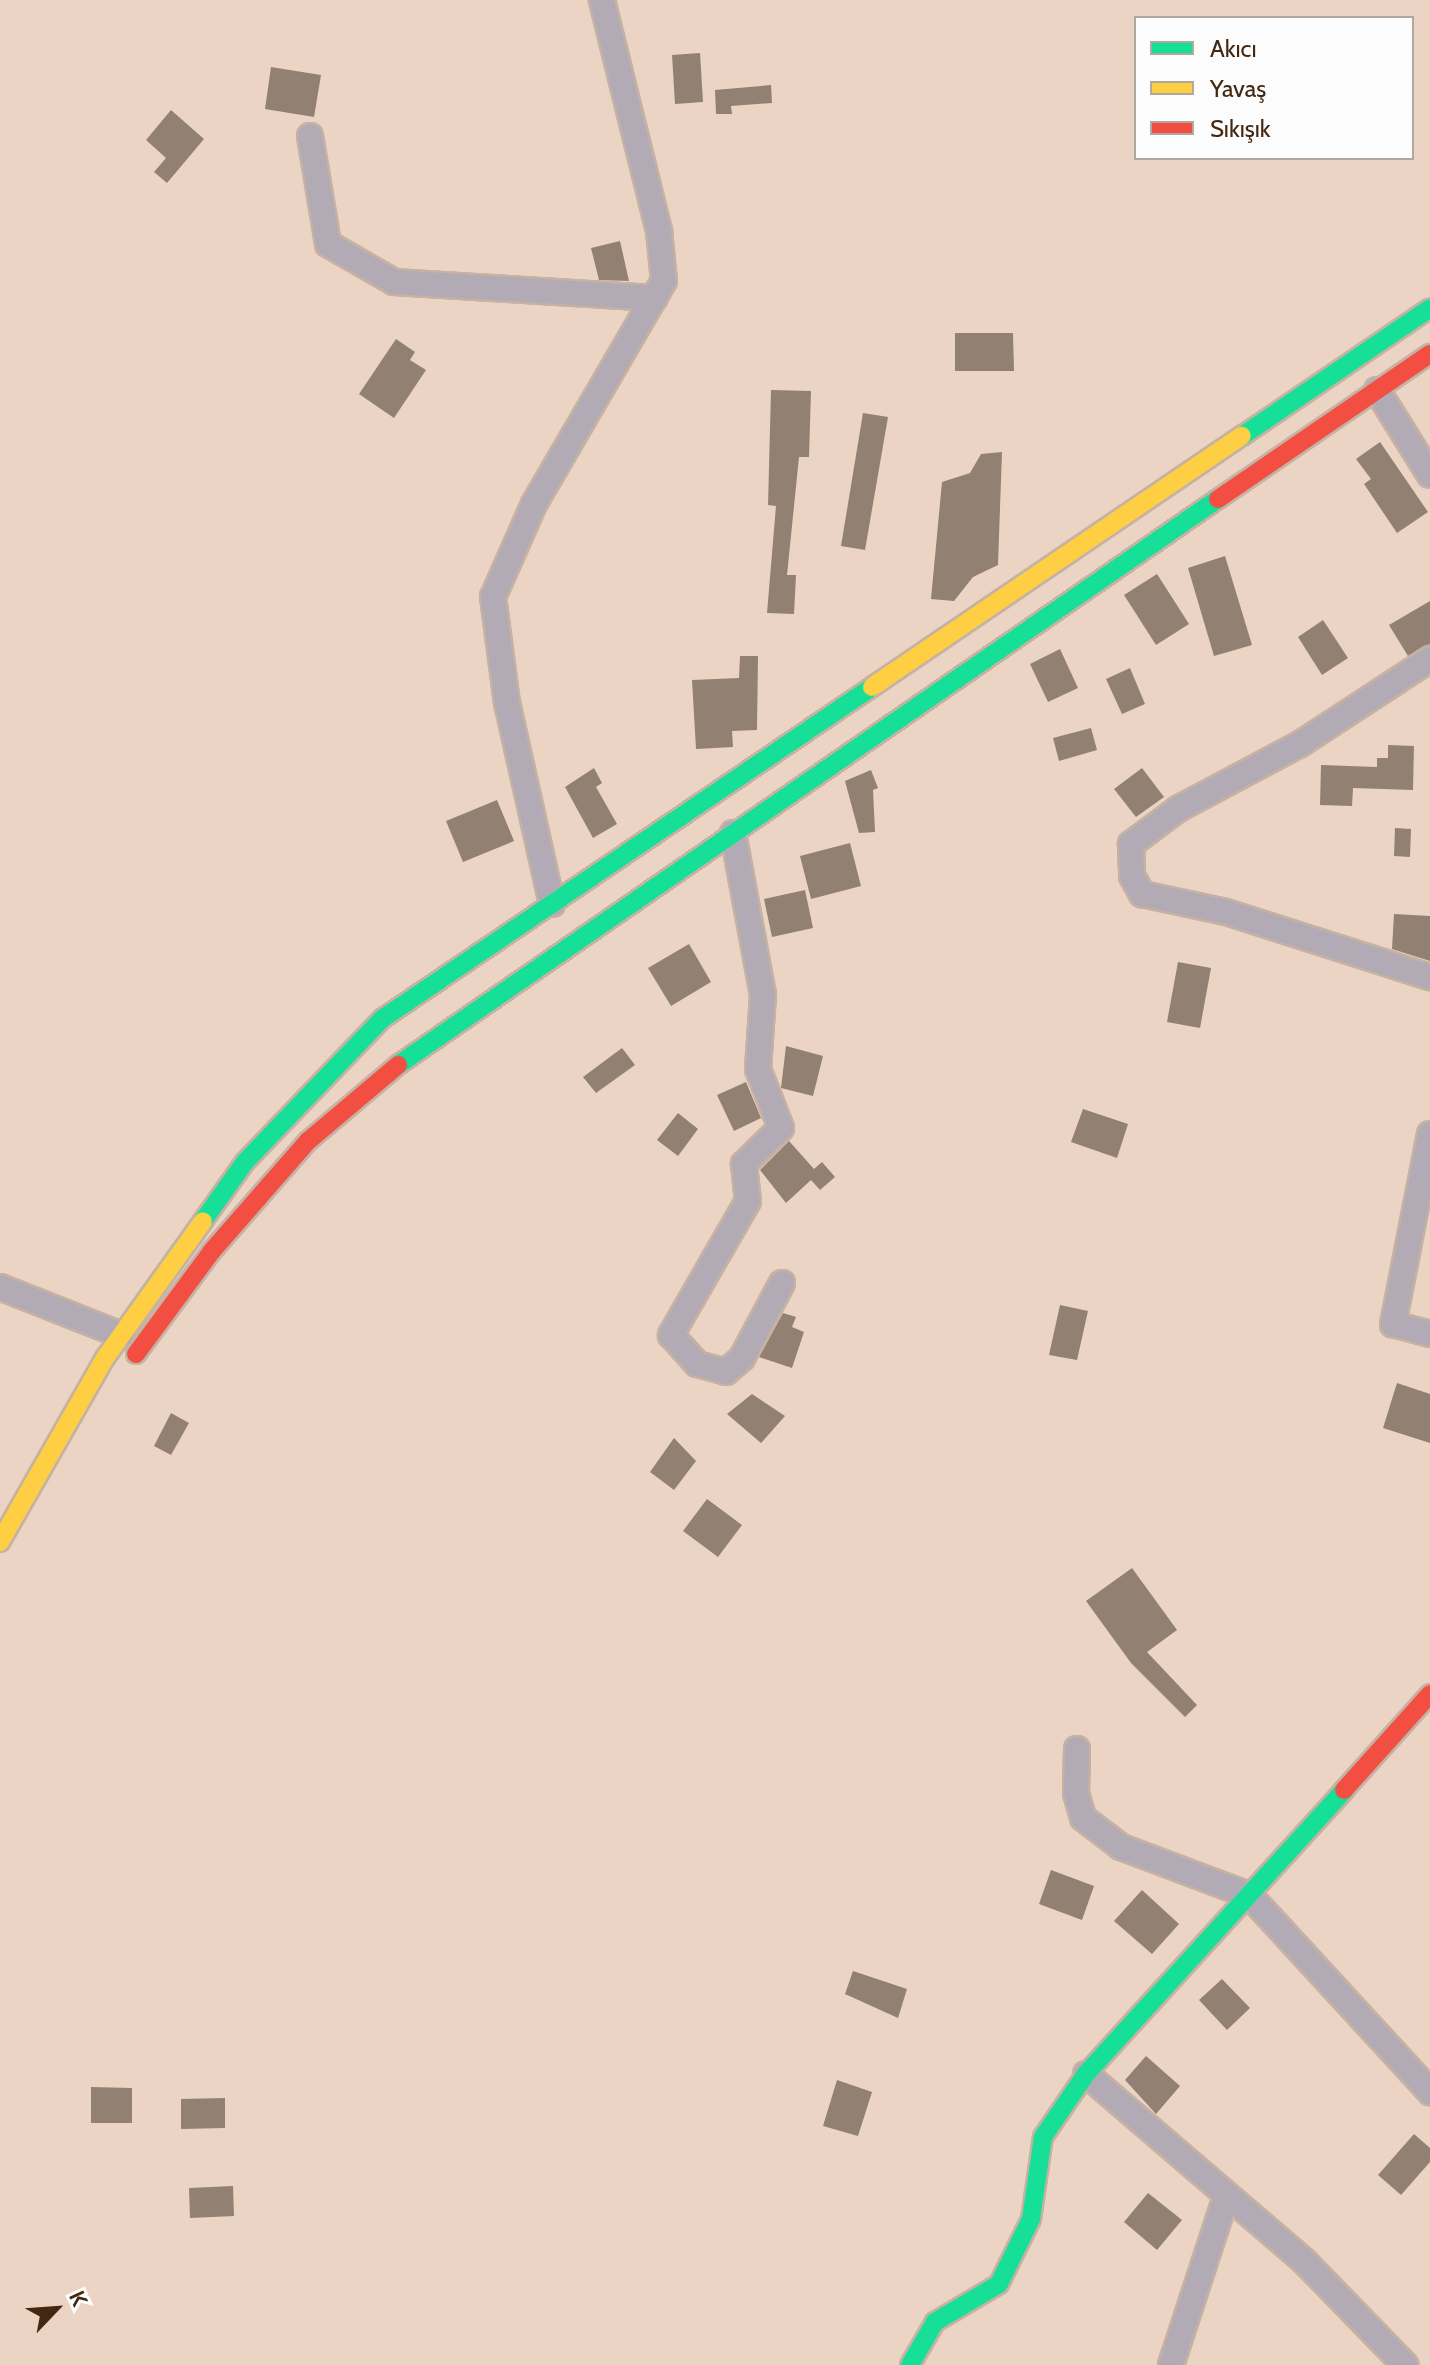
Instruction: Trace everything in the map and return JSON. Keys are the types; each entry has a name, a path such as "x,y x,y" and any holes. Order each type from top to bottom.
{"main road":[{"path":"2,1538 121,1335 245,1162 382,1019 1430,308"},
{"path":"2,1538 212,1251 308,1141 406,1058 1430,354"},
{"path":"910,2365 935,2322 999,2284 1031,2219 1043,2137 1086,2074 1430,1694"}],"street":[{"path":"552,904 507,703 493,597 534,504 664,281 659,231 602,0"},
{"path":"310,136 328,244 394,282 655,298"},
{"path":"1377,390 1430,475"},
{"path":"1429,663 1300,744 1178,809 1131,844 1132,876 1142,894 1226,912 1430,977"},
{"path":"733,833 763,995 758,1069 781,1128 744,1164 748,1201 671,1335 697,1364 726,1372 742,1358 782,1283"},
{"path":"1430,1134 1393,1324 1430,1334"},
{"path":"0,1287 121,1335"},
{"path":"1077,1749 1076,1793 1083,1818 1121,1847 1249,1895 1430,2092"},
{"path":"1086,2074 1305,2262 1405,2365"},
{"path":"1171,2365 1226,2197"}],"building":[{"path":"700,53 703,102 675,104 672,55"},
{"path":"271,67 321,75 314,117 265,109"},
{"path":"771,85 772,103 731,106 732,114 716,114 715,90"},
{"path":"171,110 204,139 167,183 154,172 166,158 146,140"},
{"path":"620,241 629,281 599,280 591,248"},
{"path":"955,333 1013,333 1014,371 955,371"},
{"path":"396,339 415,352 410,360 426,370 394,418 359,394"},
{"path":"771,390 811,391 809,457 799,457 787,575 796,575 794,614 767,613 776,506 768,505"},
{"path":"863,413 888,417 865,550 841,546"},
{"path":"1380,442 1428,512 1397,533 1364,484 1371,479 1356,459"},
{"path":"1002,452 998,565 973,577 954,601 931,599 942,482 970,473 981,454"},
{"path":"1225,556 1252,645 1214,656 1188,568"},
{"path":"1157,574 1189,624 1156,645 1124,595"},
{"path":"1430,601 1430,644 1408,656 1389,625"},
{"path":"1323,620 1348,658 1322,675 1298,637"},
{"path":"1060,649 1078,688 1048,702 1030,664"},
{"path":"740,656 758,656 757,730 732,731 733,747 696,749 692,680 739,678"},
{"path":"1130,668 1145,704 1122,714 1106,679"},
{"path":"1091,728 1097,750 1059,761 1053,738"},
{"path":"1388,745 1414,746 1413,790 1353,788 1352,806 1320,805 1321,765 1377,767 1377,758 1388,758"},
{"path":"594,768 602,783 596,787 617,824 593,838 565,787"},
{"path":"1142,768 1164,797 1136,817 1114,789"},
{"path":"871,770 878,788 873,790 875,832 859,833 845,781"},
{"path":"497,800 514,841 463,862 446,821"},
{"path":"1395,828 1411,829 1410,857 1394,856"},
{"path":"850,843 861,886 811,899 800,856"},
{"path":"805,890 813,928 772,937 764,899"},
{"path":"1394,914 1430,916 1430,961 1392,949"},
{"path":"689,944 711,982 671,1006 648,968"},
{"path":"1178,962 1211,968 1200,1028 1167,1022"},
{"path":"786,1046 823,1056 813,1096 781,1088"},
{"path":"622,1048 635,1065 596,1093 583,1077"},
{"path":"746,1082 761,1118 734,1131 717,1095"},
{"path":"1083,1109 1128,1124 1117,1158 1071,1142"},
{"path":"678,1113 698,1129 678,1156 657,1140"},
{"path":"789,1141 814,1169 822,1162 835,1177 820,1190 811,1180 786,1203 760,1170"},
{"path":"1060,1305 1088,1311 1077,1360 1049,1355"},
{"path":"783,1313 796,1317 792,1327 804,1332 792,1368 759,1357"},
{"path":"1397,1383 1430,1394 1430,1443 1383,1428"},
{"path":"752,1394 785,1416 761,1443 727,1414"},
{"path":"171,1413 189,1423 171,1455 154,1446"},
{"path":"674,1438 696,1461 674,1490 650,1472"},
{"path":"707,1499 742,1525 718,1557 683,1531"},
{"path":"1132,1568 1177,1630 1147,1652 1197,1705 1185,1717 1131,1663 1086,1601"},
{"path":"1051,1870 1094,1886 1082,1920 1039,1904"},
{"path":"1142,1890 1179,1924 1152,1954 1114,1921"},
{"path":"853,1971 907,1989 898,2018 845,1994"},
{"path":"1222,1979 1250,2008 1227,2030 1199,2000"},
{"path":"1146,2056 1180,2086 1156,2114 1125,2080"},
{"path":"837,2080 872,2092 858,2136 823,2126"},
{"path":"91,2087 132,2088 132,2123 91,2123"},
{"path":"225,2098 225,2128 181,2129 181,2099"},
{"path":"1414,2134 1430,2148 1430,2162 1401,2195 1378,2175"},
{"path":"233,2186 234,2216 190,2218 189,2188"},
{"path":"1148,2193 1182,2220 1157,2250 1124,2222"}],"traffic: fast":[{"path":"1242,436 1430,308"},
{"path":"398,1065 1218,499"},
{"path":"203,1221 245,1162 382,1019 872,687"},
{"path":"910,2365 935,2322 999,2284 1031,2219 1043,2137 1086,2074 1344,1790"}],"traffic: slow":[{"path":"872,687 1242,436"},
{"path":"0,1542 105,1358 203,1221"}],"traffic: jam":[{"path":"1218,499 1430,354"},
{"path":"136,1354 212,1251 308,1141 398,1065"},
{"path":"1344,1790 1430,1694"}]}
